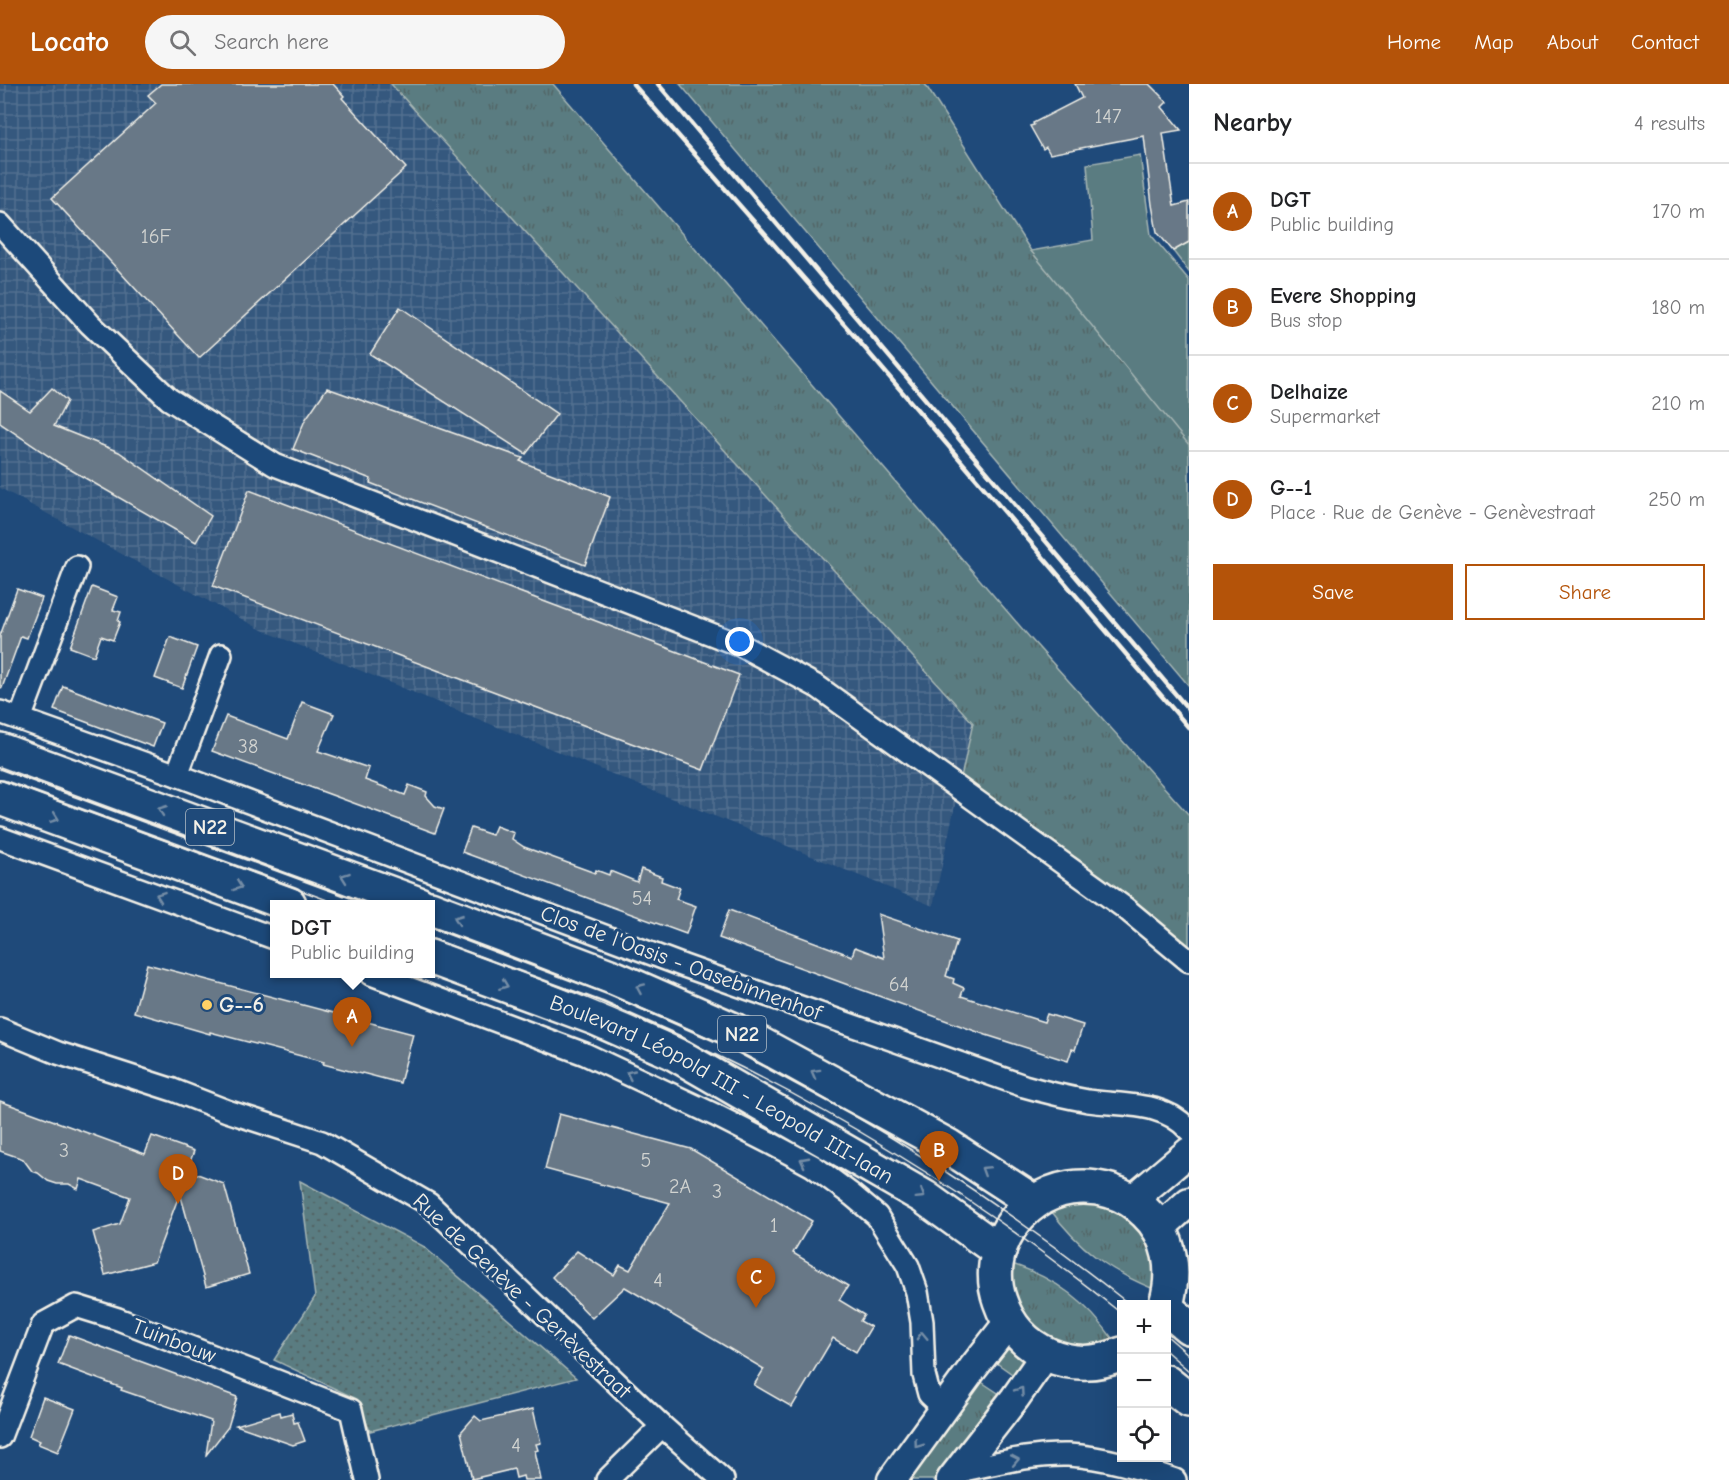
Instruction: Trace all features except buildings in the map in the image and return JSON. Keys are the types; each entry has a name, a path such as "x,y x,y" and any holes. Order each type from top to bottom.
{"main road":[{"name":"N22","path":"0,750 408,900"},
{"name":"N22","path":"0,798 278,900"},
{"name":"N22","path":"435,910 615,978 734,1030 948,1146 1034,1202"},
{"name":"Boulevard Léopold III - Leopold III-laan","path":"435,959 595,1018 672,1052 924,1197 999,1251"},
{"path":"1117,1356 1109,1360 1087,1363 1066,1362 1045,1354 1025,1341 1009,1322 999,1300 995,1275 999,1251 1009,1228 1024,1209 1057,1190 1082,1186 1108,1190 1132,1200 1159,1228 1168,1247 1172,1267 1168,1300"},
{"path":"1171,1311 1189,1327"},
{"path":"1171,1385 1189,1400"}],"street":[{"path":"0,224 90,324 169,399 274,465 742,646 818,687 1116,901 1189,961"},
{"path":"20,719 77,567"},
{"path":"177,776 221,655"},
{"name":"Clos de l'Oasis - Oasebinnenhof","path":"0,711 684,966 1024,1086 1055,1095 1164,1111 1180,1120 1189,1130"},
{"path":"0,838 270,937"},
{"path":"382,978 585,1053 772,1144 813,1166 852,1195 877,1216 908,1266 917,1292 922,1322 924,1375 929,1394 944,1408"},
{"name":"Rue de Genève - Genèvestraat","path":"0,1029 58,1053 322,1142 402,1187 429,1204 662,1426 723,1480"},
{"path":"1132,1200 1189,1152"},
{"path":"1159,1228 1189,1202"},
{"name":"Tuinbouw","path":"0,1437 43,1324 76,1305 118,1319 351,1410 367,1480"},
{"path":"892,1480 1009,1322"},
{"path":"954,1475 1015,1398 1045,1354"},
{"path":"607,1480 662,1426"},
{"path":"954,1475 1029,1457 1067,1455 1115,1462 1175,1480"}],"shaded area":[{"path":"0,84 391,84 973,723 933,906 262,630 0,488"}],"green space":[{"path":"391,84 553,84 1031,639 1189,815 1189,958 958,791 973,723"},
{"path":"680,84 925,84 1031,251 1189,424 1189,686"},
{"path":"1140,155 1151,235 1189,280 1189,445 1031,251 1093,240 1087,164"},
{"path":"1189,242 1189,272 1173,251"},
{"path":"300,1181 423,1246 576,1378 370,1431 357,1399 274,1360 315,1297"},
{"path":"1087,1201 1118,1209 1143,1231 1154,1254 1156,1290 1109,1267 1084,1247 1060,1223 1049,1208"},
{"path":"1009,1263 1041,1276 1069,1293 1093,1314 1115,1342 1100,1347 1055,1344 1018,1313"},
{"path":"1005,1347 1026,1362 1015,1376 994,1361"},
{"path":"980,1381 1001,1395 938,1480 906,1480"}],"tram line":[{"path":"0,767 360,900"},
{"path":"0,780 327,900"},
{"path":"435,928 646,1010 767,1066 885,1134 957,1179 1027,1227 1124,1300"},
{"path":"435,940 643,1021 712,1053 820,1109 873,1139 975,1205 1117,1310"},
{"path":"1171,1339 1189,1355"},
{"path":"1169,1354 1189,1371"}],"railway":[{"path":"633,84 857,339 1189,728"},
{"path":"658,84 1189,710"}],"place":[{"name":"G--6","path":"207,1005"},
{"name":"DGT","path":"352,1047"},
{"name":"Evere Shopping","path":"939,1181"},
{"name":"G--1","path":"178,1204"},
{"name":"Delhaize","path":"756,1308"}]}
